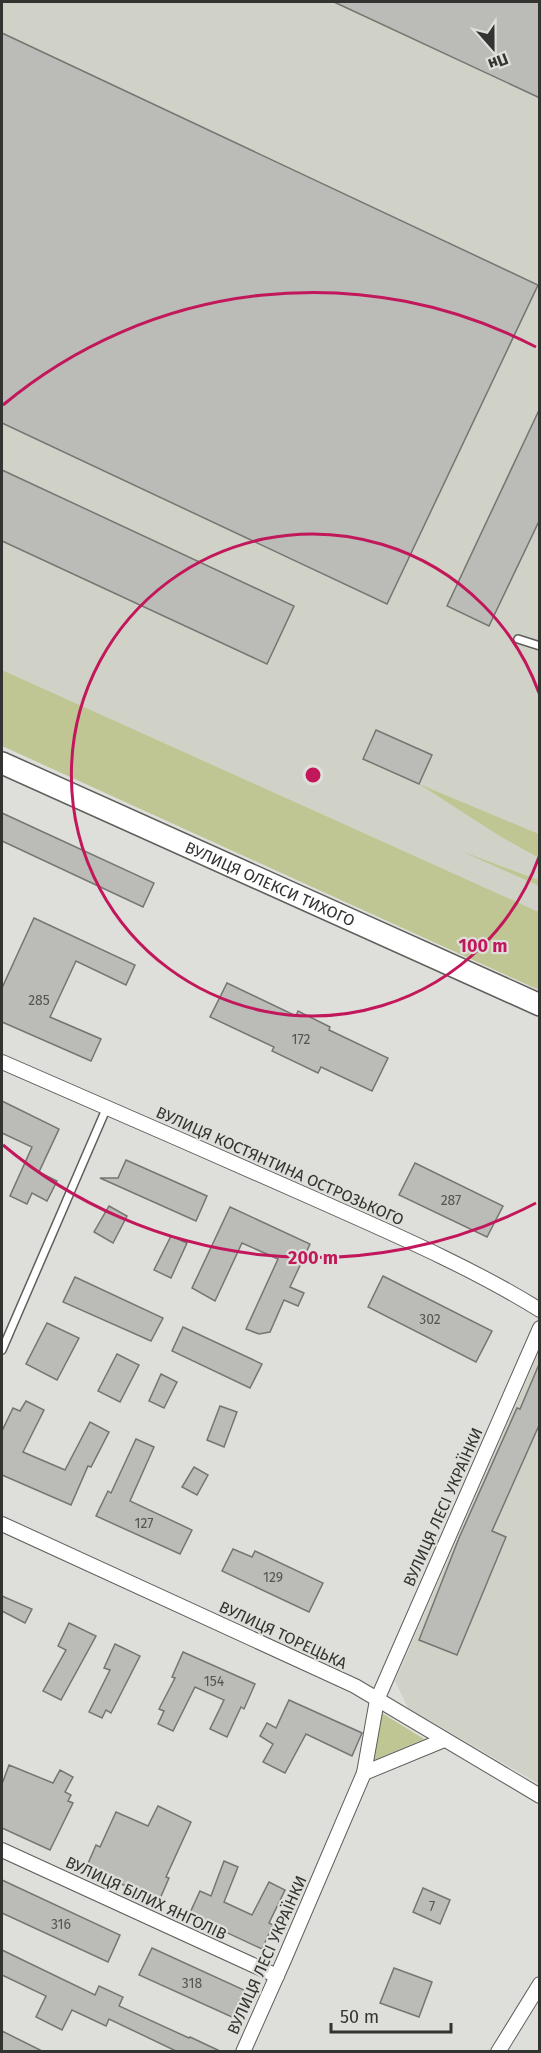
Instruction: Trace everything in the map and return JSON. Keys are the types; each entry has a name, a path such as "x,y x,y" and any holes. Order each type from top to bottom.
{"main road":[{"name":"ВУЛИЦЯ ОЛЕКСИ ТИХОГО","path":"2,763 540,1005"}],"street":[{"name":"ВУЛИЦЯ КОСТЯНТИНА ОСТРОЗЬКОГО","path":"2,1062 391,1233 512,1293 540,1310"},
{"name":"ВУЛИЦЯ ЛЕСІ УКРАЇНКИ","path":"243,2052 364,1773 377,1700 540,1328"},
{"name":"ВУЛИЦЯ ТОРЕЦЬКА","path":"2,1524 356,1686 540,1796"},
{"path":"364,1773 444,1740"},
{"name":"ВУЛИЦЯ БІЛИХ ЯНГОЛІВ","path":"2,1850 277,1976"},
{"path":"498,2052 540,1984"}],"lane":[{"path":"518,639 540,646"},
{"path":"2,1350 107,1107"}],"shaded area":[{"path":"2,2 539,2 539,834 423,786 501,837 539,858 539,880 475,856 539,886 539,912 2,670"},
{"path":"539,1351 539,1784 408,1708 395,1681"}],"green space":[{"path":"2,670 539,912 539,990 2,746"},
{"path":"419,784 539,834 539,858 501,837"},
{"path":"461,851 539,880 539,886"},
{"path":"380,1712 424,1739 374,1760"}],"building":[{"path":"334,2 540,2 540,98"},
{"path":"2,33 538,285 387,604 2,423"},
{"path":"540,408 540,519 489,626 447,606"},
{"path":"2,470 294,606 267,664 2,541"},
{"path":"376,730 432,755 419,784 363,759"},
{"path":"2,813 154,883 143,907 2,841"},
{"path":"34,918 135,965 126,985 76,961 50,1017 101,1039 91,1061 2,1022 2,988"},
{"path":"227,983 296,1016 298,1011 330,1027 329,1030 388,1058 372,1091 321,1067 318,1073 272,1051 274,1047 210,1017"},
{"path":"2,1101 59,1129 39,1172 57,1181 47,1201 32,1193 27,1204 10,1196 32,1147 2,1133"},
{"path":"126,1160 207,1196 196,1221 100,1178 118,1178"},
{"path":"415,1163 503,1206 487,1237 399,1195"},
{"path":"109,1206 127,1216 113,1243 94,1232"},
{"path":"230,1207 310,1244 290,1287 304,1293 298,1306 284,1300 270,1332 259,1334 246,1329 278,1259 242,1243 215,1301 192,1288"},
{"path":"171,1236 187,1243 171,1278 154,1270"},
{"path":"383,1276 492,1331 476,1362 368,1307"},
{"path":"75,1277 163,1318 151,1341 63,1302"},
{"path":"47,1323 79,1338 57,1380 26,1364"},
{"path":"183,1327 262,1364 250,1388 172,1351"},
{"path":"117,1354 139,1365 120,1402 98,1391"},
{"path":"540,1362 540,1423 492,1531 506,1537 457,1655 419,1640 459,1538"},
{"path":"161,1374 177,1382 164,1408 149,1401"},
{"path":"26,1401 44,1410 23,1452 65,1470 90,1422 109,1432 91,1467 88,1466 71,1505 2,1475 2,1431 13,1408 20,1411"},
{"path":"220,1406 237,1412 224,1447 207,1440"},
{"path":"136,1439 154,1447 130,1501 192,1530 180,1554 96,1516 108,1491 111,1493"},
{"path":"194,1467 208,1475 197,1495 182,1487"},
{"path":"233,1549 252,1557 255,1551 323,1583 309,1612 222,1571"},
{"path":"2,1596 32,1609 25,1623 2,1611"},
{"path":"69,1623 96,1636 61,1700 43,1691 66,1650 58,1646"},
{"path":"115,1644 140,1656 111,1713 106,1710 102,1718 89,1712 110,1670 104,1668"},
{"path":"183,1652 255,1684 244,1709 241,1707 227,1737 210,1729 224,1700 195,1687 173,1731 158,1724 164,1711 159,1709 175,1678 172,1677"},
{"path":"289,1700 362,1733 352,1756 306,1734 285,1773 263,1762 273,1744 260,1736 267,1723 276,1728"},
{"path":"9,1765 53,1783 60,1770 73,1777 65,1792 71,1795 68,1801 73,1803 50,1850 2,1828 2,1784"},
{"path":"158,1806 191,1822 166,1877 169,1878 159,1901 86,1868 96,1845 100,1847 116,1812 148,1826"},
{"path":"224,1861 238,1867 224,1902 252,1915 269,1882 285,1890 269,1923 273,1925 262,1949 189,1915 200,1891 211,1896"},
{"path":"2,1880 120,1935 108,1962 2,1913"},
{"path":"423,1888 450,1900 440,1924 413,1912"},
{"path":"152,1948 244,1990 232,2017 139,1975"},
{"path":"2,1950 95,1995 99,1986 123,1997 119,2006 222,2052 178,2052 109,2019 106,2026 72,2010 62,2030 36,2017 46,1996 2,1975"},
{"path":"394,1968 432,1982 419,2017 380,2003"},
{"path":"2,2031 44,2052 2,2052"}]}
